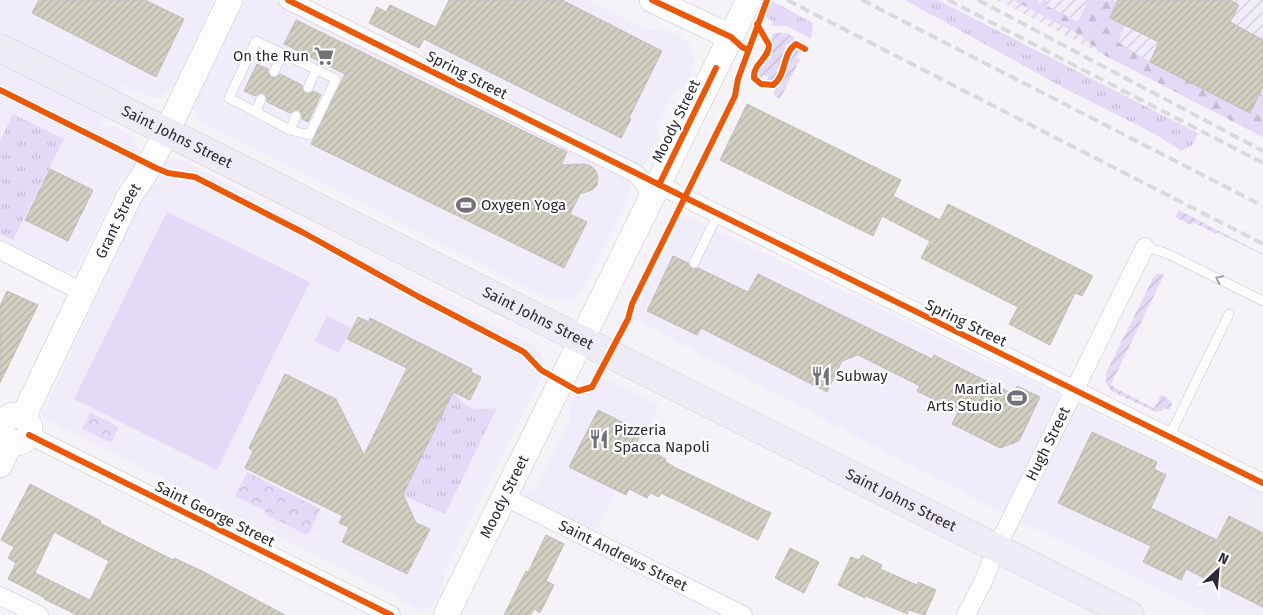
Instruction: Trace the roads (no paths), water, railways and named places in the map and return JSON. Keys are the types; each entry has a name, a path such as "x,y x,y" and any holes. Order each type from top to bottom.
{"main road":[{"name":"Saint Johns Street","path":"0,48 1130,615"}],"street":[{"name":"Grant Street","path":"0,464 13,427 129,197 145,173 167,131 230,0"},
{"name":"Spring Street","path":"288,0 635,173 655,192 718,214 1263,483"},
{"path":"652,0 731,37"},
{"name":"Moody Street","path":"446,615 749,0"},
{"name":"Hugh Street","path":"966,615 984,580 996,549 1145,247"},
{"path":"0,250 82,292"},
{"name":"Saint George Street","path":"13,427 391,615"},
{"name":"Saint Andrews Street","path":"503,496 743,615"},
{"path":"0,596 39,615"}],"lane":[{"path":"256,42 282,54 336,79 309,135 290,130 228,98 256,42"},
{"path":"274,72 282,54"},
{"path":"308,88 316,70"},
{"path":"256,112 261,99"},
{"path":"290,130 296,116"},
{"path":"694,263 718,214"},
{"path":"1145,247 1166,252 1263,301"},
{"path":"1169,436 1229,314"}],"railway":[{"path":"787,0 1263,244"},
{"path":"862,0 1263,206"},
{"path":"948,0 1263,163"},
{"path":"978,0 1263,151"}],"place":[{"name":"On the Run","path":"324,56"},
{"name":"Oxygen Yoga","path":"466,205"},
{"name":"Subway","path":"821,376"},
{"name":"Martial Arts Studio","path":"1017,398"},
{"name":"Pizzeria Spacca Napoli","path":"599,439"}]}
